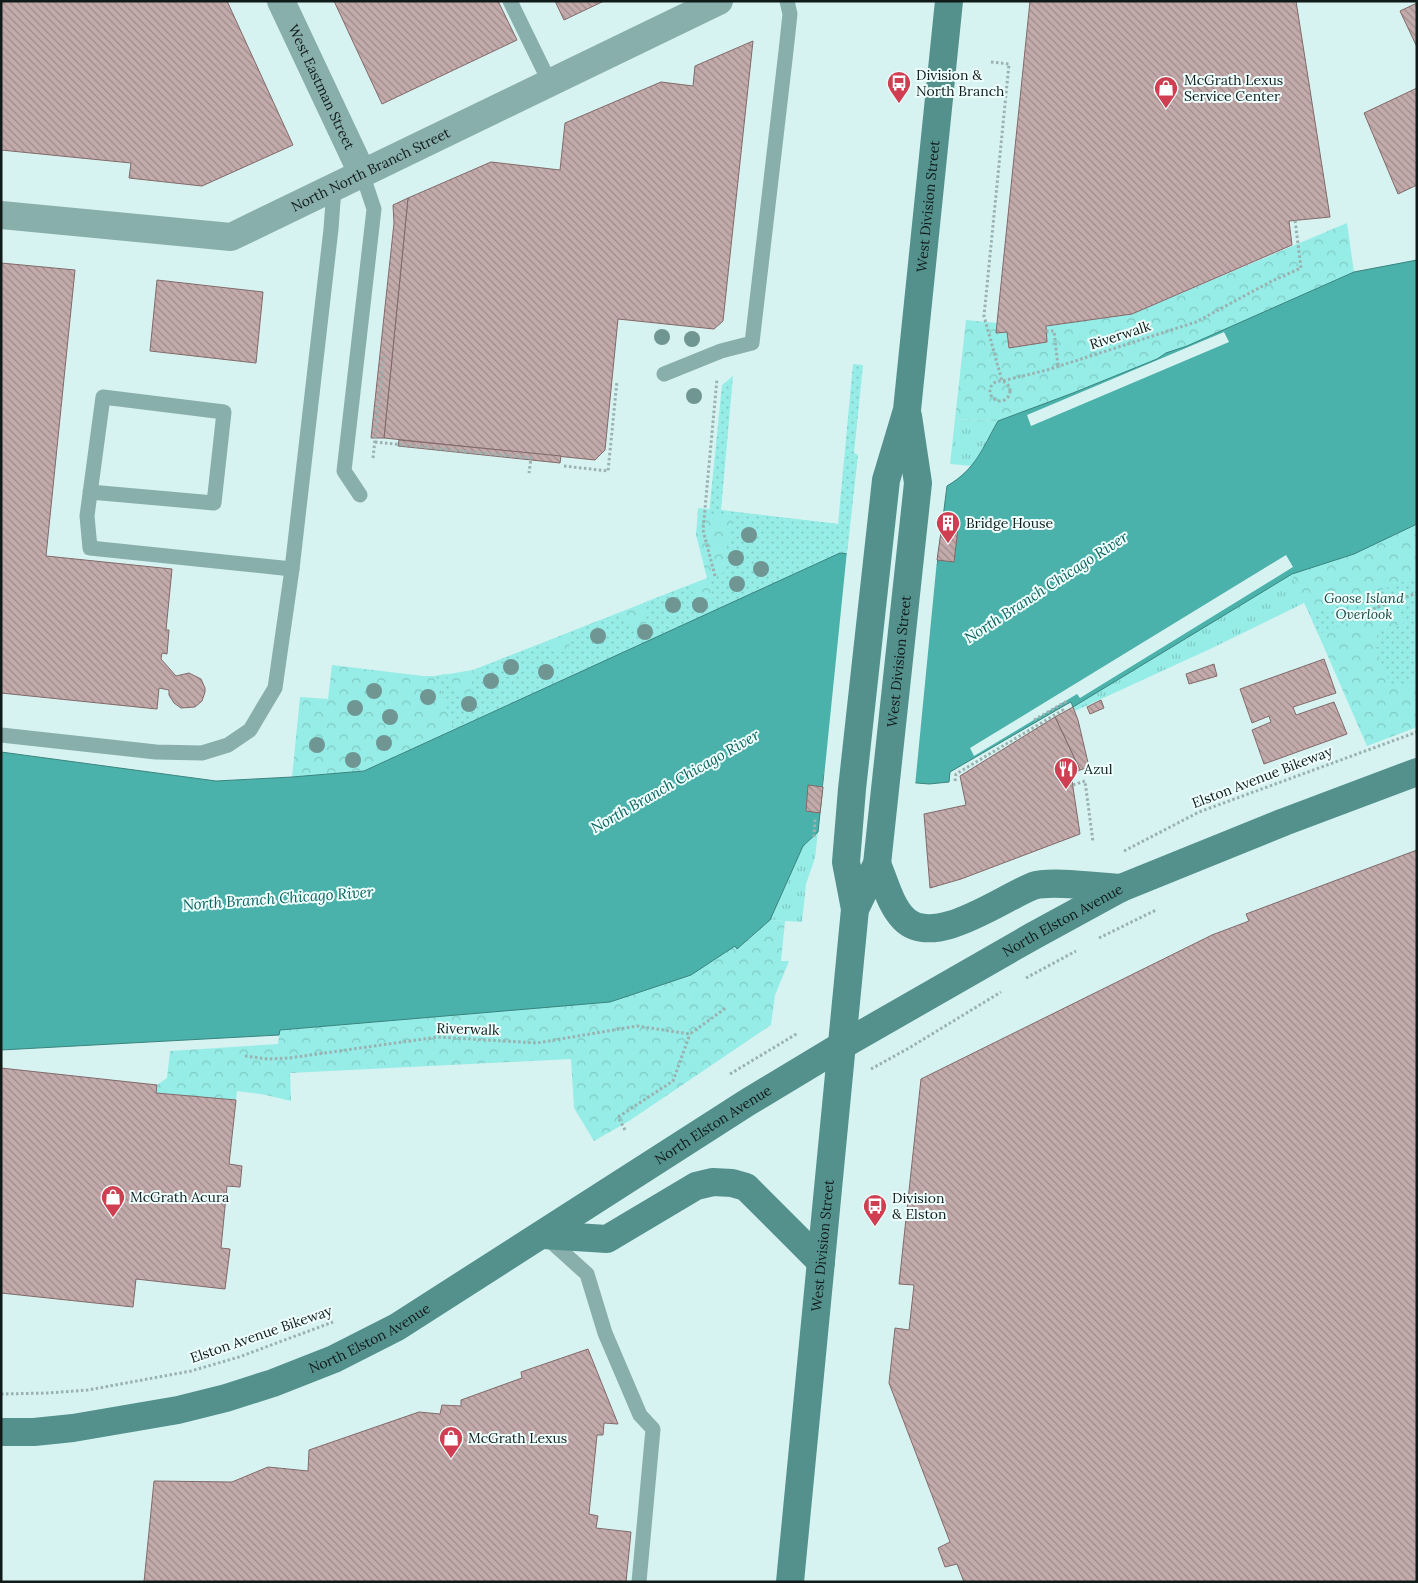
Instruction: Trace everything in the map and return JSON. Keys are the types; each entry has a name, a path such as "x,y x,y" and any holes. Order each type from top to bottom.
{"main road":[{"name":"West Division Street","path":"790,1582 855,909 846,862 852,789 886,480 907,410 949,1"},
{"name":"West Division Street","path":"855,909 877,864 918,482 907,410"},
{"name":"North Elston Avenue","path":"1,1432 34,1432 73,1428 146,1416 226,1398 273,1383 334,1359 397,1328 748,1102 841,1046 1121,888 1284,822 1417,772"},
{"path":"877,864 897,910 905,920 922,928 932,929 950,926 1035,886 1060,884 1121,888"},
{"path":"543,1235 607,1239 696,1186 713,1182 732,1183 746,1187 821,1262"}],"street":[{"name":"West Eastman Street","path":"281,1 362,174"},
{"name":"North North Branch Street","path":"1,215 231,237 719,1"}],"lane":[{"path":"510,1 550,83"},
{"path":"664,374 721,351 752,343 790,14 787,1"},
{"path":"360,495 344,472 374,209 362,174"},
{"path":"1,735 156,752 202,753 228,745 250,730 275,688 292,569 331,229 334,188"},
{"path":"90,492 214,503 224,412 103,397 90,492 87,516 90,548 292,569"},
{"path":"543,1235 587,1274 605,1334 640,1415 653,1429 639,1582"}],"path":[{"path":"992,62 1009,64 984,316 1002,381 1008,384 1010,394 1006,400 999,401 991,396 990,390 993,384 1002,381"},
{"name":"Riverwalk","path":"1002,381 1058,366 1196,322 1300,268 1295,220"},
{"path":"1046,332 1054,331 1058,366"},
{"path":"715,576 702,530 721,351"},
{"path":"564,466 608,470 617,381"},
{"path":"373,458 375,444 531,458 529,473"},
{"path":"1345,619 1417,593"},
{"path":"956,781 956,774 1063,711 1068,707 1067,704 1065,702 1034,720"},
{"name":"Elston Avenue Bikeway","path":"1120,854 1199,812 1417,732"},
{"path":"1073,785 1085,781 1093,842"},
{"path":"814,837 815,818"},
{"path":"1019,982 1078,949"},
{"path":"909,1048 1003,991"},
{"path":"625,1130 618,1117 674,1082 690,1034 727,1007"},
{"name":"Riverwalk","path":"245,1056 268,1059 289,1058 438,1038 537,1043 637,1026 690,1034"},
{"name":"Elston Avenue Bikeway","path":"1,1394 88,1390 191,1371 300,1336 341,1318"}],"green space":[{"path":"1347,223 1354,272 1187,346 1166,353 1157,359 998,421 955,419 966,320 997,323 996,333 1007,332 1009,348 1047,342 1046,326 1132,314"},
{"path":"853,364 863,365 854,453 858,455 847,554 840,553 454,729 436,676 445,674 452,684 455,694 464,696 471,691 473,670 545,643 555,653 560,653 568,649 570,644 568,633 620,613 632,626 642,627 646,623 643,603 687,586 701,599 710,597 712,591 707,578 723,573 732,517 709,514 722,385 733,376 721,510 838,524"},
{"path":"955,419 998,421 973,466 950,464"},
{"path":"698,508 838,524 847,554 840,553 364,771 292,777 300,697 328,699 332,665 423,676 436,676 473,670 707,578 696,535"},
{"path":"1417,524 1310,615 1304,603 1210,649 1075,711 1073,707 1292,574 1354,554"},
{"name":"Goose Island Overlook","path":"1417,524 1417,727 1367,746 1292,574 1354,554"},
{"path":"1417,577 1417,680 1392,688 1375,648 1382,645 1377,632 1404,623 1397,606 1318,634 1310,615"},
{"path":"818,832 815,858 806,884 802,922 770,920 803,846"},
{"path":"770,920 785,921 781,961 789,961 775,995 771,1025 629,1121 594,1141 574,1108 571,1059 290,1073 291,1101 237,1091 236,1100 156,1093 157,1085 167,1078 170,1051 278,1044 280,1030 735,945 737,949"}],"water":[{"name":"North Branch Chicago River","path":"1417,260 1417,524 1354,554 1292,574 1073,707 1071,702 1067,704 950,772 949,782 929,784 824,775 818,832 803,846 770,920 737,949 735,946 691,975 610,1002 280,1030 279,1035 1,1050 1,752 216,781 364,771 840,553 937,565 947,486 965,473 972,465 998,421 1157,359 1166,353 1187,346 1354,272"}],"pier":[{"path":"1224,332 1229,342 1031,426 1027,415"},
{"path":"847,551 935,562 937,560 915,786 826,777 825,787 823,787"},
{"path":"1286,555 1293,567 1080,698 1077,694 974,756 970,748"}],"building":[{"path":"1,1 227,1 293,145 202,186 129,178 131,163 1,150"},
{"path":"334,1 498,1 517,40 382,104"},
{"path":"555,1 604,1 564,20"},
{"name":"McGrath Lexus Service Center","path":"1030,1 1296,1 1330,217 1289,221 1292,245 1132,314 1046,326 1047,342 1009,348 1007,332 996,333"},
{"path":"1417,3 1417,47 1400,11"},
{"path":"753,41 723,321 714,329 618,319 605,450 595,460 384,438 408,198 491,162 560,170 565,123 661,82 693,86 695,66"},
{"path":"1417,88 1417,185 1398,194 1364,113"},
{"path":"408,198 384,438 371,438 394,223 393,205"},
{"path":"1,263 75,270 46,556 172,569 166,630 169,630 167,654 162,653 161,659 176,676 189,673 201,679 205,692 202,701 195,707 181,708 174,703 169,695 169,690 159,688 157,709 1,693"},
{"path":"157,280 263,292 256,363 150,351"},
{"path":"399,440 561,456 560,463 398,446"},
{"name":"Bridge House","path":"942,525 958,528 954,562 937,560"},
{"path":"1324,659 1336,693 1293,707 1296,715 1334,702 1347,734 1264,764 1252,730 1271,722 1269,716 1252,723 1240,689"},
{"path":"1214,664 1217,676 1189,684 1186,674"},
{"path":"1101,700 1104,708 1090,714 1087,707"},
{"path":"1073,707 1089,767 1080,770 1055,717"},
{"path":"1055,717 1080,770 1071,774 1080,834 961,879 930,888 924,814 966,805 960,776"},
{"path":"808,785 823,787 820,813 806,811"},
{"path":"1417,850 1417,1582 964,1582 957,1564 945,1567 938,1548 950,1542 889,1383 895,1328 909,1330 914,1285 899,1284 921,1079 1212,935 1249,921 1246,914"},
{"name":"McGrath Acura","path":"1,1068 157,1085 156,1093 236,1100 229,1164 242,1166 240,1187 227,1186 221,1248 230,1249 225,1289 136,1279 133,1307 1,1293"},
{"name":"McGrath Lexus","path":"588,1349 618,1424 604,1423 603,1435 597,1435 589,1514 598,1516 596,1528 631,1532 626,1582 144,1582 154,1481 232,1482 268,1467 308,1471 309,1450 419,1412 440,1414 442,1405 461,1406 461,1400 522,1378 521,1372"}],"place":[{"name":"Division & North Branch","path":"899,104"},
{"name":"McGrath Lexus Service Center","path":"1166,109"},
{"name":"Bridge House","path":"948,544"},
{"name":"Azul","path":"1066,790"},
{"name":"McGrath Acura","path":"113,1218"},
{"name":"Division & Elston","path":"875,1227"},
{"name":"McGrath Lexus","path":"451,1459"}]}
